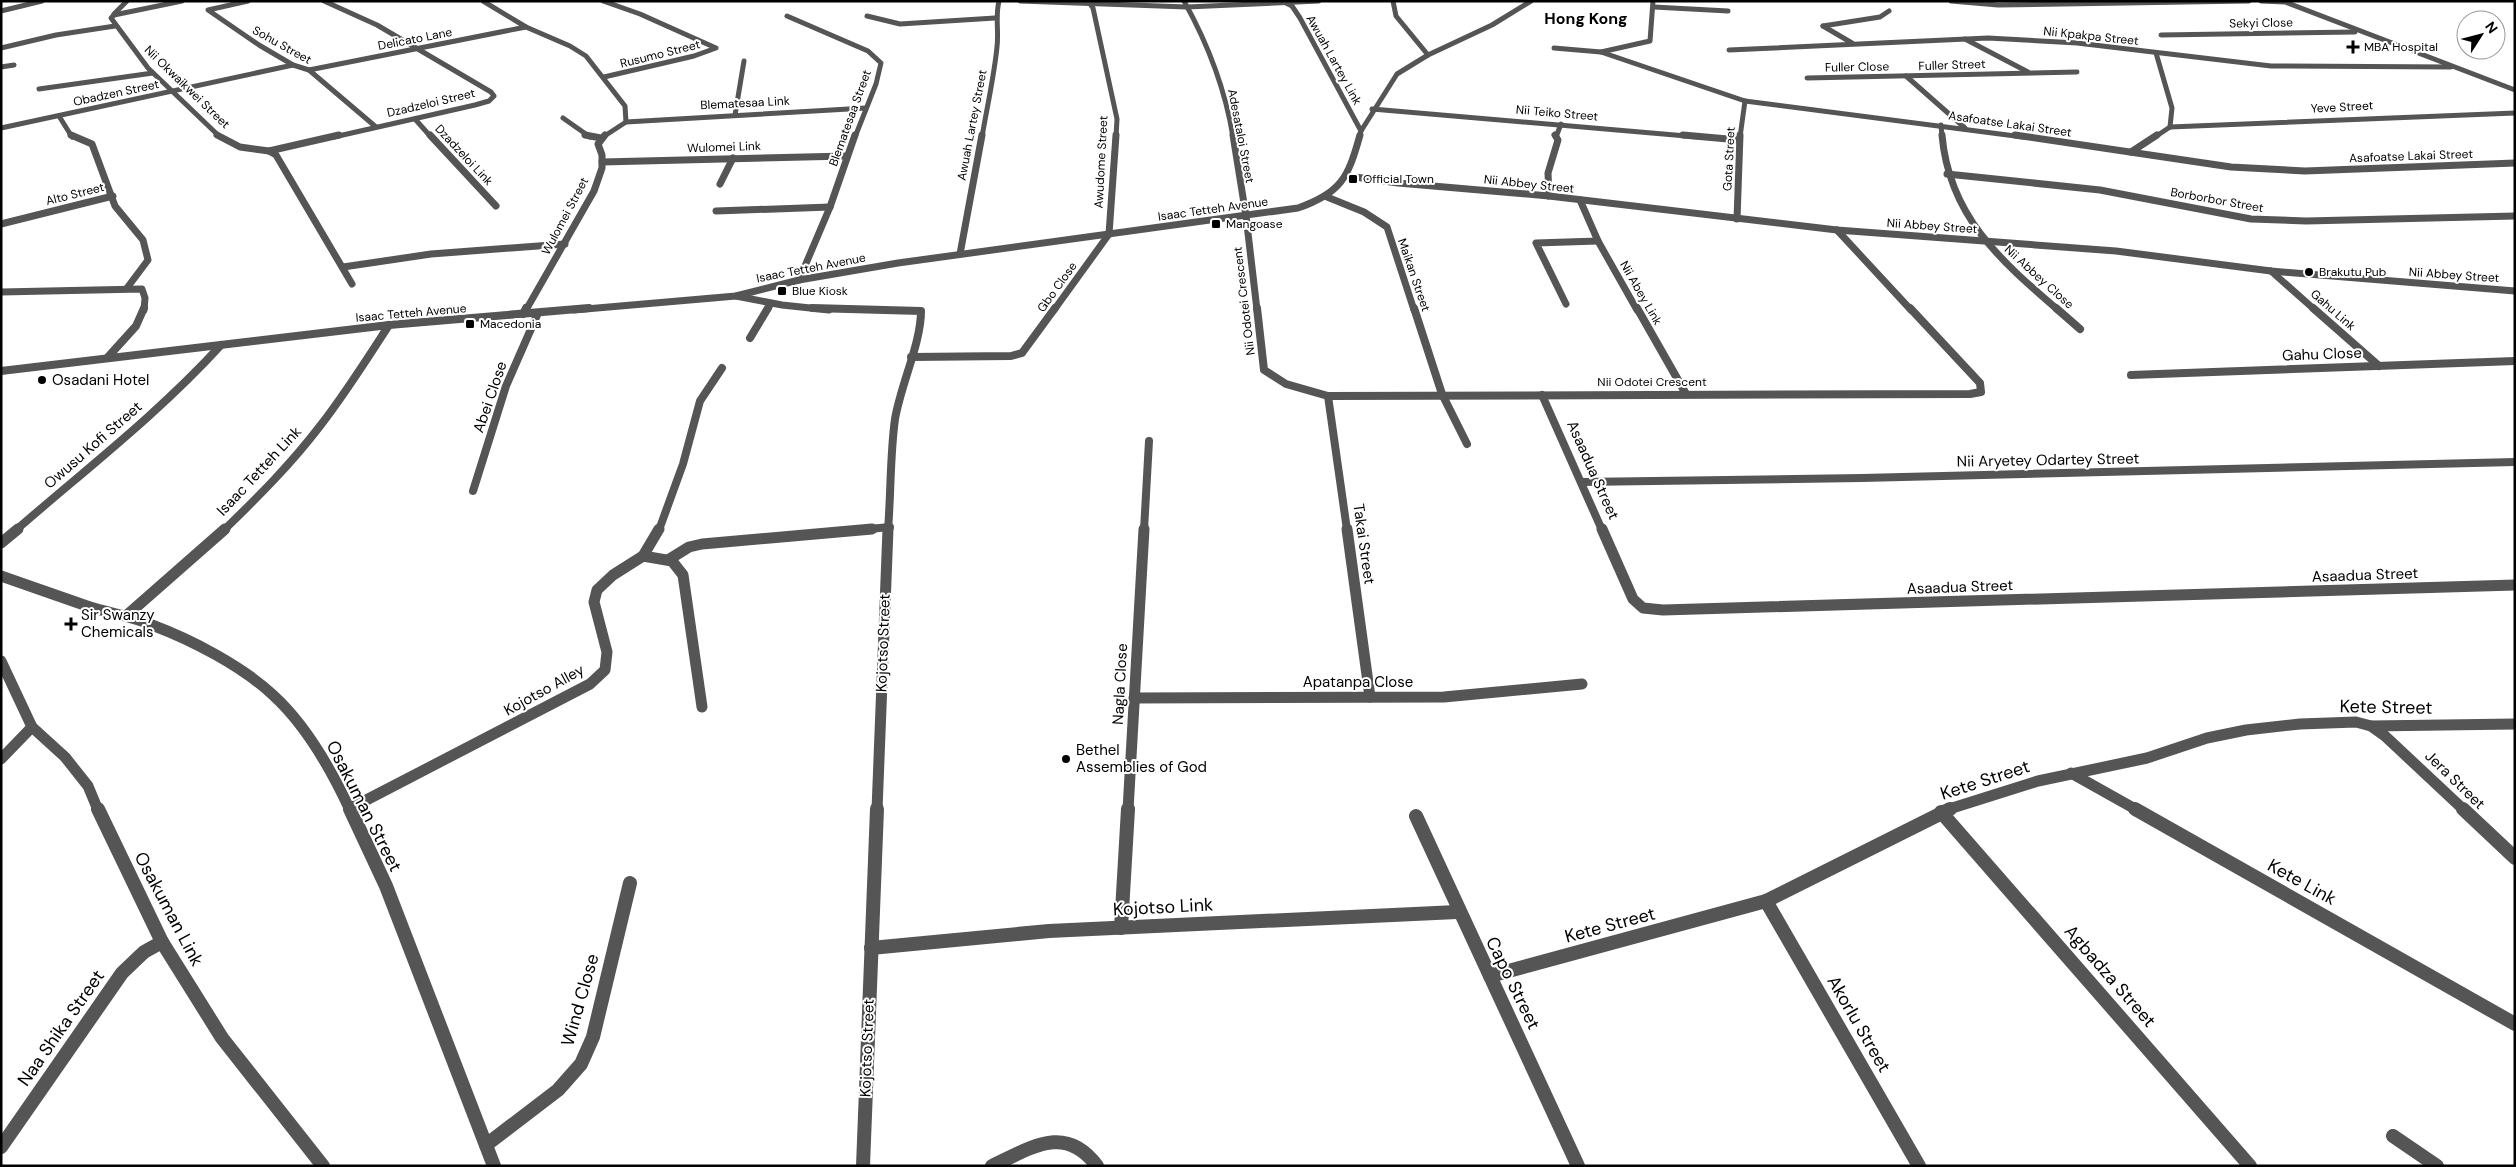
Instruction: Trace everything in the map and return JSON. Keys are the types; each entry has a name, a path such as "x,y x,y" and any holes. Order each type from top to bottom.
{"street":[{"path":"1,12 42,1"},
{"path":"1,48 56,35 114,26 111,18 127,1"},
{"path":"114,15 182,1"},
{"name":"Sohu Street","path":"248,1 208,10 259,45 293,65 309,70 376,127"},
{"name":"Dzadzeloi Street","path":"269,151 483,103 494,96 491,92 377,25 324,1"},
{"path":"483,1 526,27 580,51 625,106 626,122 601,138 586,136 563,118"},
{"name":"Rusumo Street","path":"602,1 640,14 716,48 694,56 604,78"},
{"name":"Awuah Lartey Street","path":"960,254 995,64 998,36 995,18 999,1"},
{"path":"1020,1 1185,4 1319,1"},
{"path":"1394,1 1396,16 1428,55"},
{"name":"Isaac Tetteh Avenue","path":"1,370 389,325 736,296 800,280 960,254 1298,208 1327,197 1348,176 1361,131 1372,109 1397,74 1428,55 1492,25 1531,1"},
{"path":"1951,1 1998,5 2249,1"},
{"path":"2261,1 2285,2 2515,90"},
{"name":"Awudome Street","path":"1089,2 1093,8 1109,74 1117,118 1109,234"},
{"name":"Awuah Lartey Link","path":"1283,2 1292,6 1300,18 1361,131"},
{"name":"Adesataloi Street","path":"1185,4 1201,31 1222,86 1246,216"},
{"path":"1554,48 1601,52 1650,41 1650,21 1654,4 1728,11"},
{"path":"1852,43 1823,26 1880,17 1889,11"},
{"name":"Blematesaa Street","path":"787,16 862,48 878,58 881,63 876,84 847,156 830,207 800,280"},
{"path":"867,16 900,24 995,18"},
{"name":"Nii Okwaikwei Street","path":"114,26 153,73 217,135 240,148 269,151"},
{"name":"Delicato Lane","path":"309,70 526,27"},
{"name":"Sekyi Close","path":"2161,35 2361,31"},
{"path":"1963,38 2028,72"},
{"name":"Nii Kpakpa Street","path":"1728,50 1963,38 2045,40 2156,54 2299,68 2452,67"},
{"name":"Asafoatse Lakai Street","path":"1601,52 1745,101 1966,128 2205,164 2276,171 2515,163"},
{"path":"2131,152 2170,127 2172,108 2156,54"},
{"path":"734,115 744,61"},
{"path":"1,67 14,65"},
{"name":"Obadzen Street","path":"1,128 293,65"},
{"name":"Fuller Street","path":"1906,76 2077,72"},
{"path":"40,89 153,73"},
{"name":"Fuller Street","path":"1906,76 1966,128"},
{"name":"Fuller Close","path":"1807,78 1906,76"},
{"name":"Gota Street","path":"1737,219 1739,140 1745,101"},
{"name":"Blematesaa Link","path":"626,122 866,108"},
{"name":"Nii Teiko Street","path":"1372,109 1739,140"},
{"name":"Yeve Street","path":"2170,127 2515,112"},
{"name":"Alto Street","path":"1,224 113,196 92,144 71,136 59,116"},
{"name":"Dzadzeloi Link","path":"415,119 496,206"},
{"path":"1549,196 1546,176 1549,160 1558,140 1555,135 1561,124"},
{"name":"Nii Abbey Close","path":"1941,125 1948,174 1962,207 1982,241 2080,329"},
{"name":"Wulomei Street","path":"523,314 594,191 602,162 598,144 601,138"},
{"path":"269,151 276,155 352,284"},
{"name":"Wulomei Link","path":"602,162 847,156"},
{"path":"720,184 733,158"},
{"name":"Borborbor Street","path":"1948,174 2091,188 2251,219 2306,221 2515,216"},
{"name":"Nii Abbey Street","path":"1348,176 1398,184 1549,196 1837,230 2116,251 2271,271 2515,291"},
{"path":"113,196 115,206 147,244 148,260 127,288"},
{"name":"Maikan Street","path":"1327,197 1364,212 1386,227 1442,394 1467,444"},
{"name":"Nii Abey Link","path":"1580,200 1598,241 1686,394"},
{"path":"716,211 830,207"},
{"name":"Nii Odotei Crescent","path":"1246,216 1264,370 1273,378 1285,384 1328,396 1442,394 1970,394 1981,392 1980,383 1837,230"},
{"name":"Gbo Close","path":"910,357 1011,356 1022,353 1109,234"},
{"path":"1566,304 1536,243 1598,241"},
{"path":"343,267 431,254 565,244"},
{"name":"Gahu Link","path":"2271,271 2379,366"},
{"path":"1,292 142,289 144,293 143,310 128,336 108,358"},
{"name":"Kojotso Street","path":"736,296 770,305 828,311 921,311 921,325 902,381 895,420 862,1166"},
{"path":"750,338 770,305"},
{"name":"Abei Close","path":"473,491 506,386 538,313"},
{"name":"Isaac Tetteh Link","path":"126,616 204,548 262,492 309,441 340,399 389,325"},
{"name":"Owusu Kofi Street","path":"1,543 142,421 200,368 221,345"},
{"name":"Gahu Close","path":"2131,376 2515,361"},
{"name":"Kojotso Alley","path":"349,809 590,684 605,670 607,652 594,602 597,590 613,576 643,556 661,526 683,464 700,401 722,368"},
{"name":"Asaadua Street","path":"1542,395 1633,599 1643,608 1664,610 2515,585"},
{"name":"Takai Street","path":"1328,396 1370,697"},
{"name":"Nagla Close","path":"1121,928 1149,441"},
{"name":"Nii Aryetey Odartey Street","path":"1581,482 1862,478 2515,462"},
{"path":"668,560 689,547 702,544 890,528"},
{"path":"643,556 668,560 678,565 683,575 702,707"},
{"name":"Osakuman Street","path":"1,576 88,606 126,616 186,639 223,659 272,694 294,717 313,744 349,809 386,886 494,1166"},
{"name":"Osakuman Link","path":"1,661 32,727 65,757 88,786 110,838 162,942 222,1038 322,1166"},
{"name":"Apatanpa Close","path":"1134,698 1483,695 1582,684"},
{"name":"Kete Street","path":"1490,976 1766,901 1941,812 2071,772 2147,758 2207,738 2246,730 2346,722 2371,726 2515,724"},
{"name":"Jera Street","path":"2371,726 2385,736 2515,858"},
{"path":"1,759 32,727"},
{"name":"Kete Link","path":"2071,772 2515,1024"},
{"name":"Agbadza Street","path":"1941,812 2250,1166"},
{"name":"Capo Street","path":"1416,816 1457,912 1490,976 1578,1166"},
{"name":"Wind Close","path":"486,1145 558,1090 581,1064 593,1038 630,883"},
{"name":"Akorlu Street","path":"1766,901 1919,1166"},
{"name":"Kojotso Link","path":"871,948 983,936 1457,912"},
{"name":"Naa Shika Street","path":"1,1147 122,973 144,952 162,942"},
{"path":"2393,1136 2438,1166"},
{"path":"992,1166 1044,1145 1064,1141 1084,1150 1096,1166"}],"place":[{"name":"MBA Hospital","path":"2353,47"},
{"name":"Official Town","path":"1353,179"},
{"name":"Mangoase","path":"1216,224"},
{"name":"Brakutu Pub","path":"2309,272"},
{"name":"Blue Kiosk","path":"782,291"},
{"name":"Macedonia","path":"470,324"},
{"name":"Osadani Hotel","path":"42,380"},
{"name":"Sir Swanzy Chemicals","path":"71,624"},
{"name":"Bethel Assemblies of God","path":"1066,759"}],"district":[{"name":"Hong Kong","path":"1586,18"}]}
